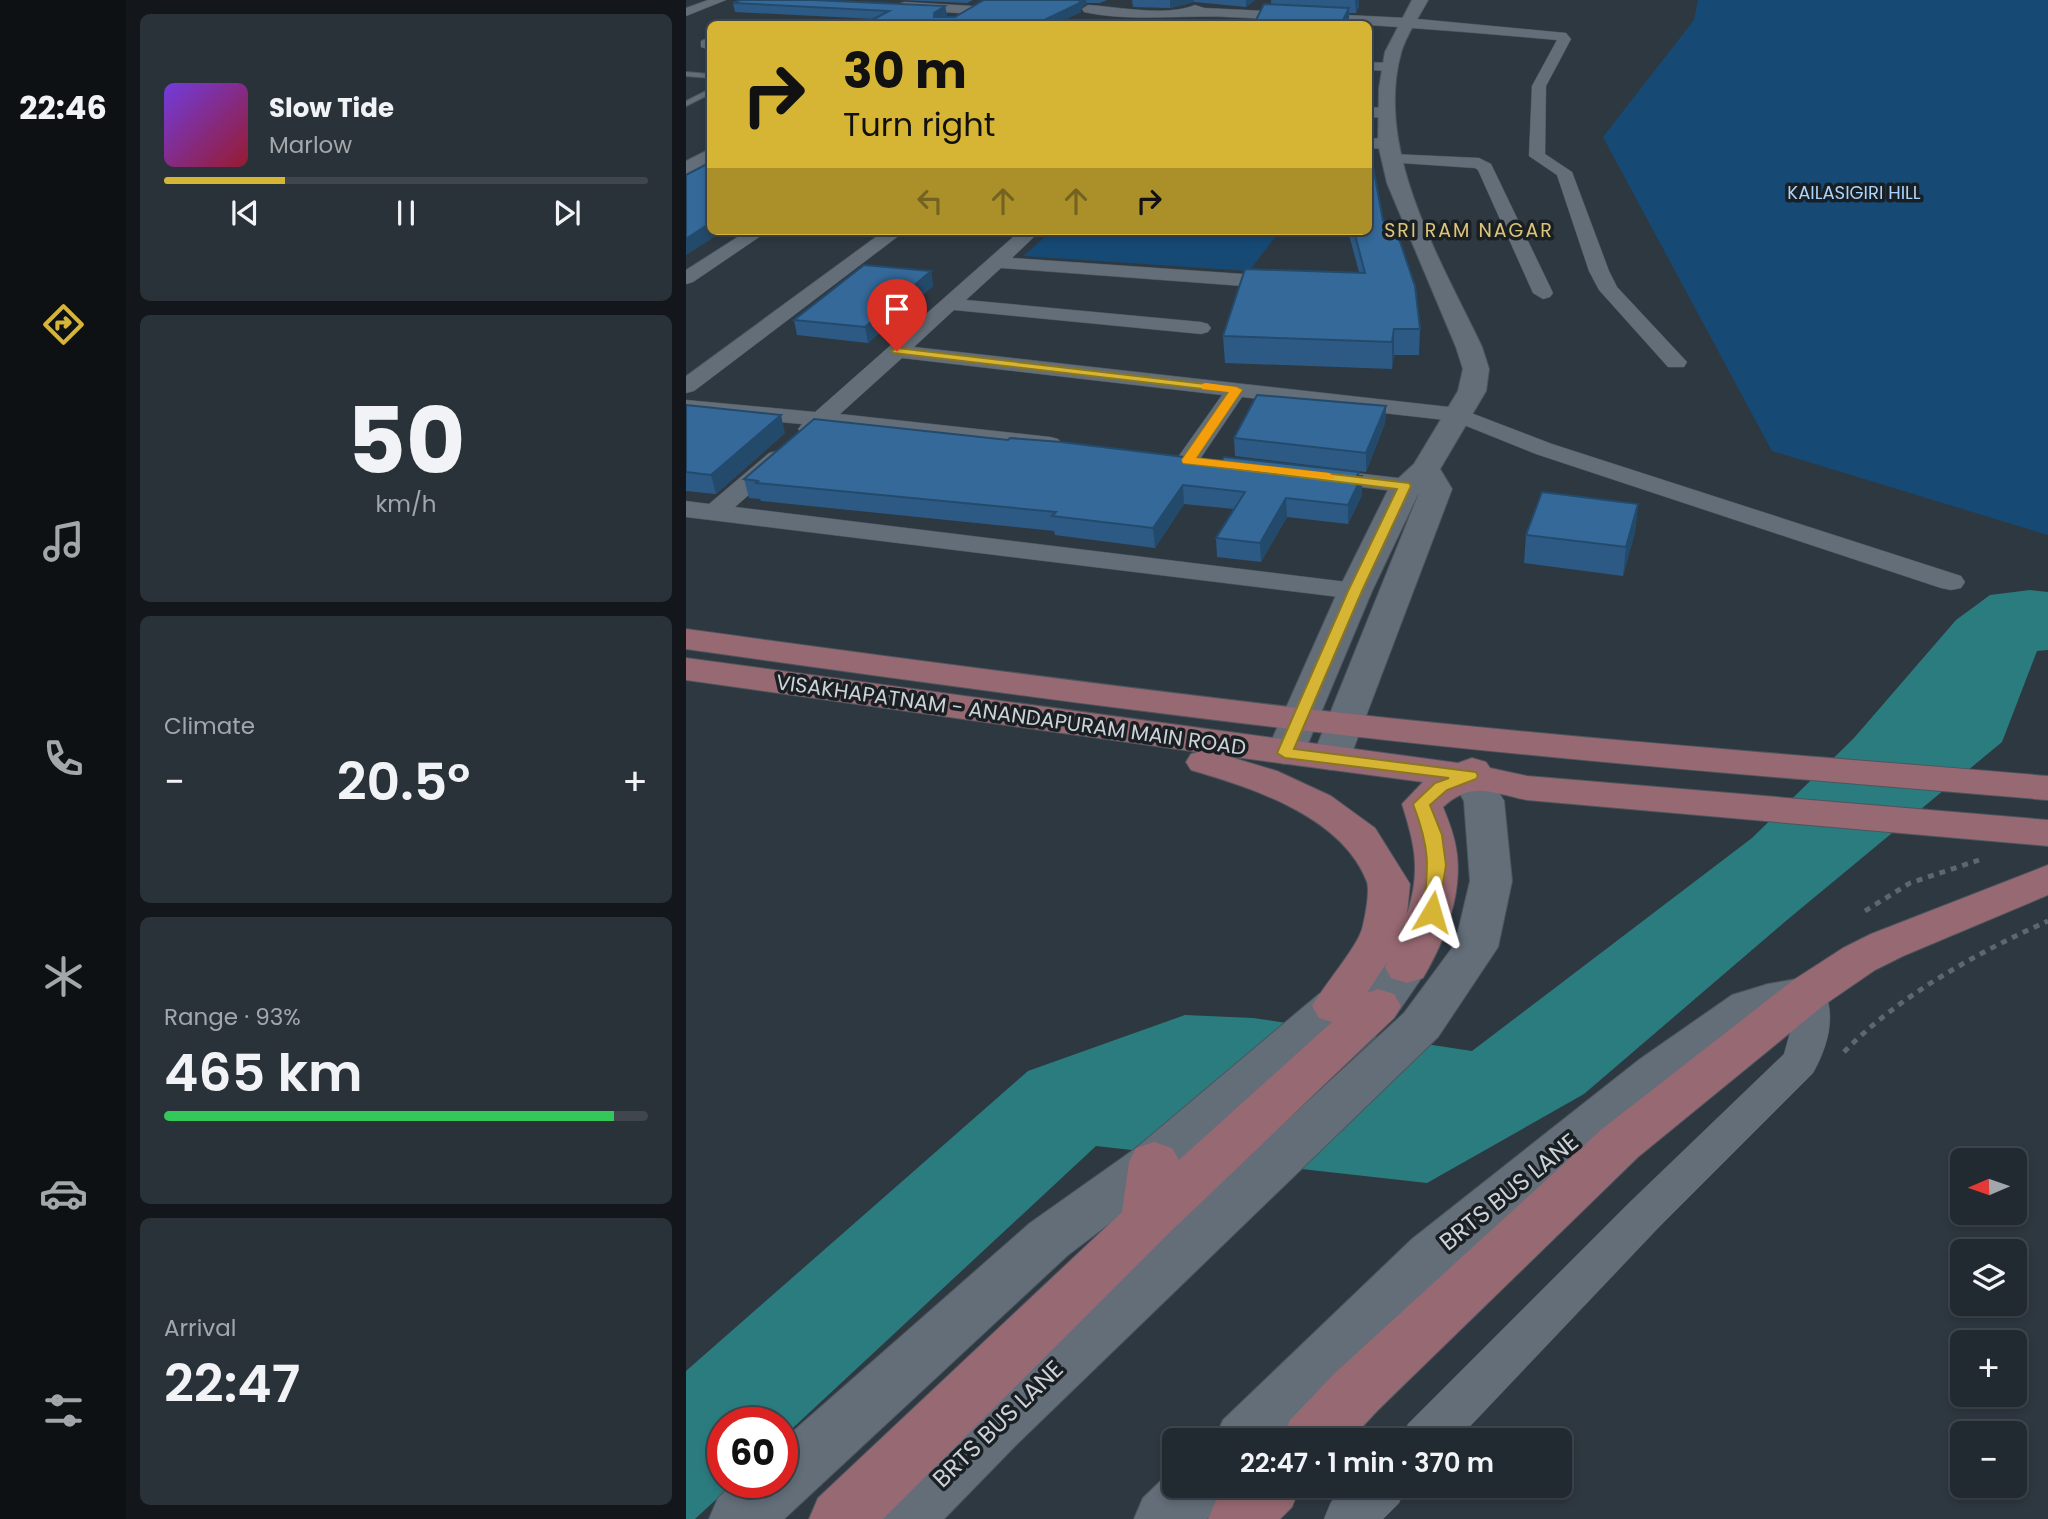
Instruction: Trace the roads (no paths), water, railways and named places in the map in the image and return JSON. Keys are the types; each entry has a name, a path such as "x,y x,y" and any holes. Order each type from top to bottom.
{"main road":[{"name":"VISAKHAPATNAM - ANANDAPURAM MAIN ROAD","path":"686,639 978,680 1301,717 1337,741"},
{"name":"VISAKHAPATNAM - ANANDAPURAM MAIN ROAD","path":"686,669 1285,753 1337,741 1477,757 1527,788 1753,806 1973,843 2048,833"},
{"path":"840,1519 1147,1221 1201,1174 1357,1006 1383,933 1389,884 1360,837 1317,805 1263,779 1085,725"},
{"path":"1407,967 1432,912 1438,865 1433,835 1422,804 1477,757 1788,765 2048,788"},
{"path":"1322,1428 1357,1391 1620,1143 1808,993 1887,944 2048,879"},
{"path":"1239,1519 1259,1498"}],"street":[{"path":"686,12 720,0"},
{"path":"951,21 989,0"},
{"path":"1102,0 1084,12 1169,14 1207,5"},
{"path":"1148,0 1207,5 1227,19 1283,16 1319,21"},
{"path":"1283,16 1302,0"},
{"path":"1285,753 1355,591 1422,481 1472,391 1476,369 1469,347 1383,149 1378,113 1380,67 1393,52 1420,0"},
{"path":"894,6 972,10"},
{"path":"1372,22 1551,33 1564,39 1539,86 1537,156 1564,172 1599,271 1609,290 1676,362"},
{"path":"1383,149 1479,163 1485,168 1543,293"},
{"path":"686,278 753,235"},
{"path":"686,386 891,235"},
{"path":"715,512 1026,235"},
{"path":"995,262 1242,280"},
{"path":"949,304 1201,328"},
{"path":"897,351 1458,415 1544,449 1951,582"},
{"path":"1188,460 1236,390"},
{"path":"686,407 1066,446"},
{"path":"1161,457 1215,464"},
{"path":"1296,473 1422,481"},
{"path":"1337,741 1422,481"},
{"path":"686,509 1355,591"},
{"path":"798,1466 1049,1239 1201,1174 1421,1025 1476,947 1491,881 1477,757"},
{"path":"1357,1006 1407,967"},
{"path":"1437,1428 1645,1214 1799,1063 1809,1042 1813,1025 1808,993"},
{"name":"BRTS BUS LANE","path":"1256,1428 1431,1255 1657,1072 1748,1007 1768,1000 1808,993"},
{"name":"BRTS BUS LANE","path":"902,1519 1005,1416 1201,1174"},
{"path":"740,1519 763,1498"},
{"path":"1166,1519 1186,1498"},
{"path":"1349,1519 1369,1498"}],"lane":[{"path":"686,74 707,76"},
{"path":"686,104 707,93"}],"district":[{"name":"SRI RAM NAGAR","path":"1469,230"}],"park label":[{"name":"KAILASIGIRI HILL","path":"1854,193"}]}
